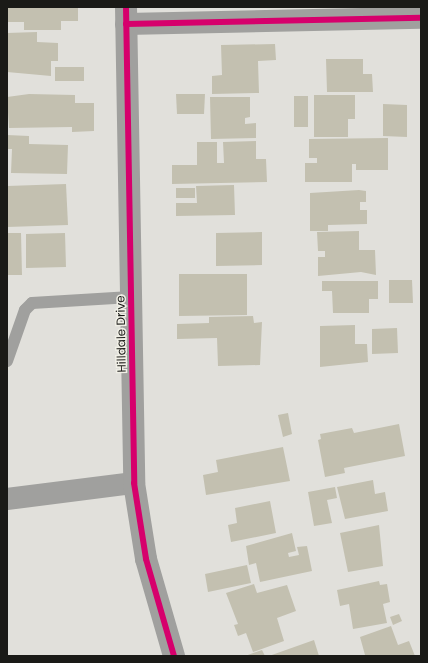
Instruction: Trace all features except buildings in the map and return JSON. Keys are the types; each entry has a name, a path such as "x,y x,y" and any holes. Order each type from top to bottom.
{"street":[{"path":"126,15 421,18"},
{"name":"Hilldale Drive","path":"126,15 134,483 146,559 174,656"},
{"path":"7,499 134,483"}],"lane":[{"path":"7,361 24,310 32,303 131,297"}],"cycle path":[{"path":"126,7 134,483 146,559 174,656"},
{"path":"126,24 421,18"}]}
